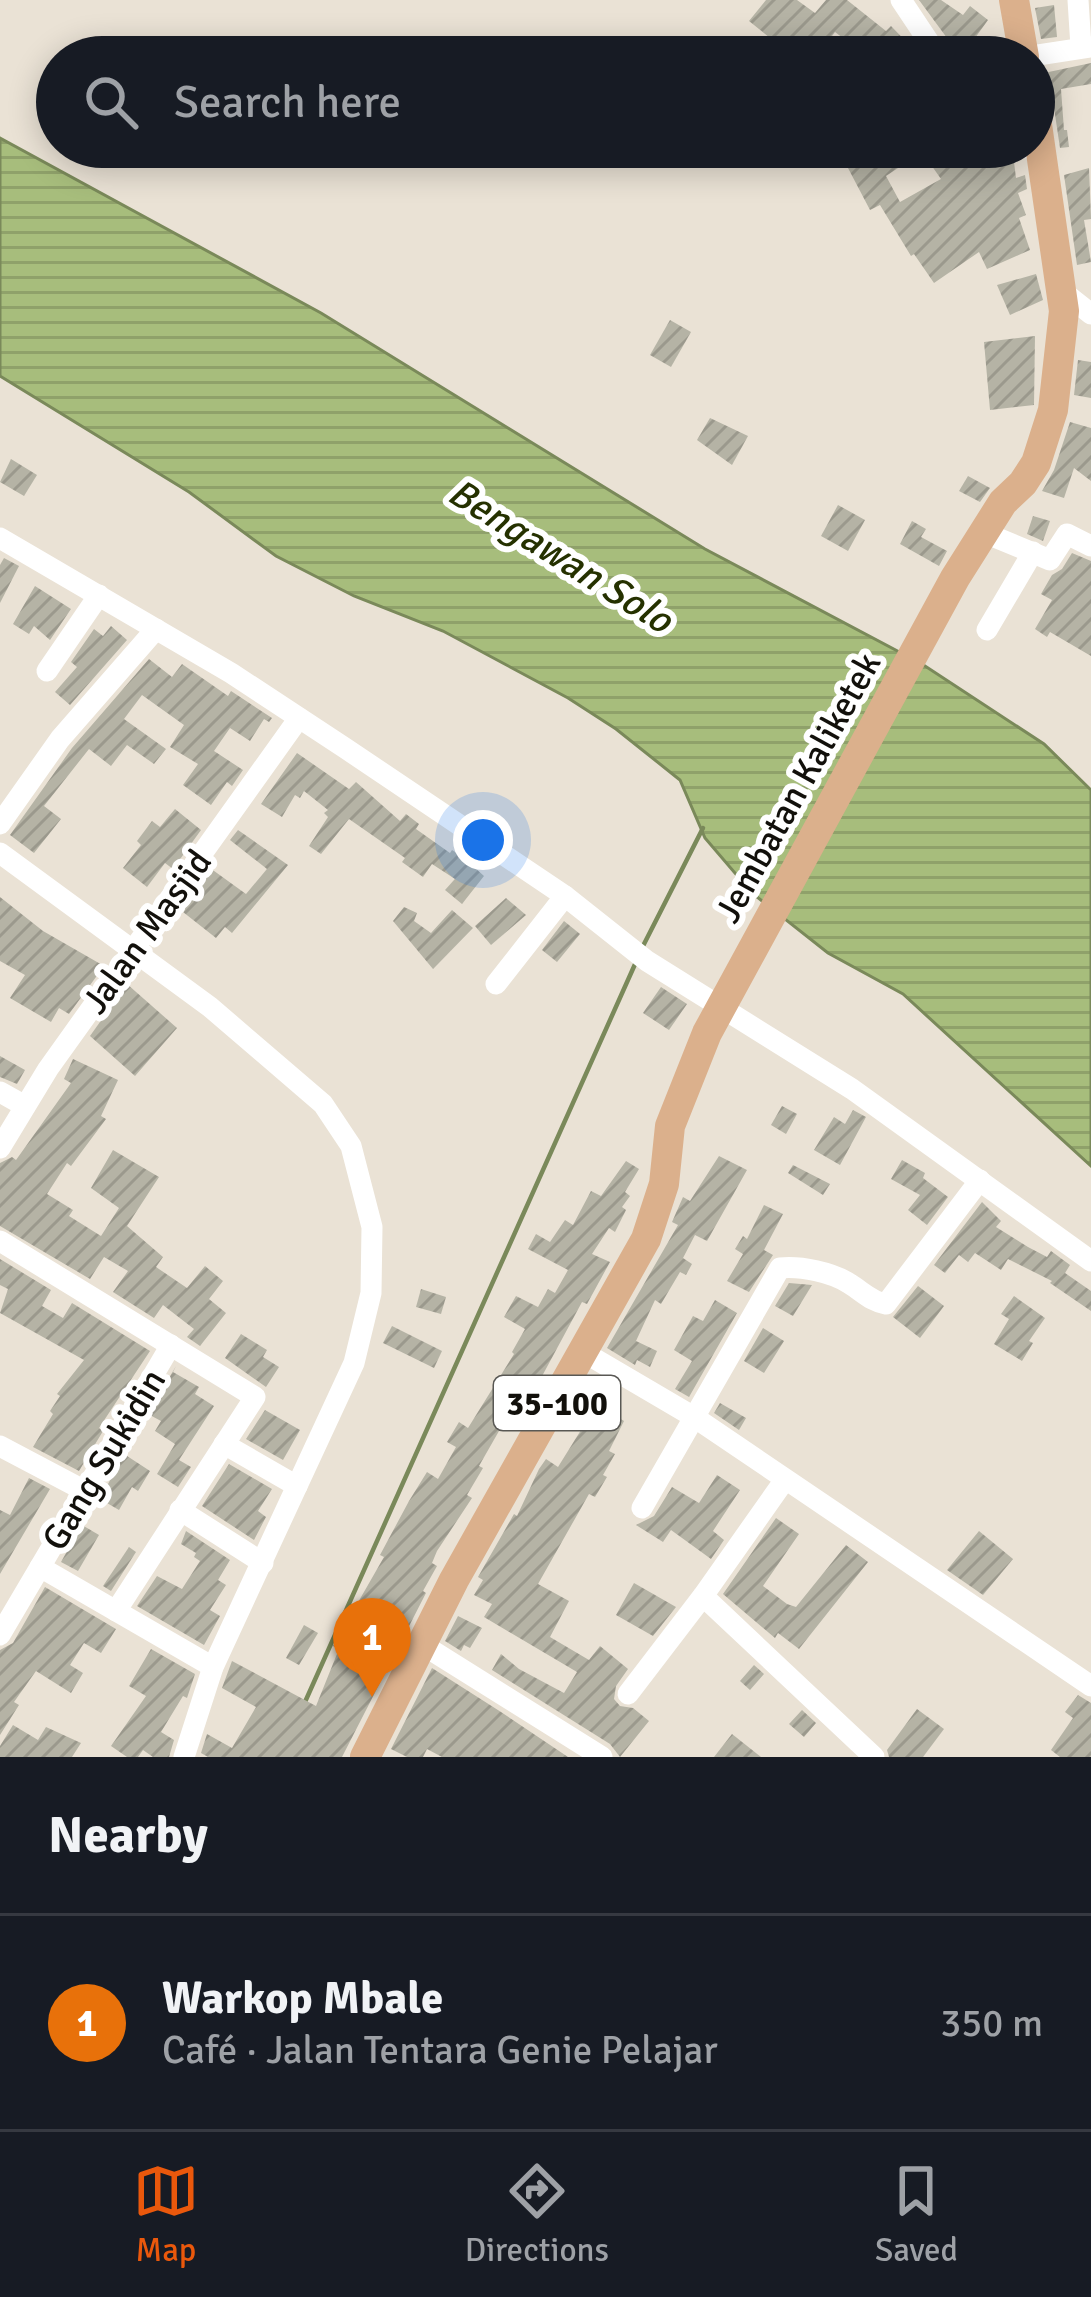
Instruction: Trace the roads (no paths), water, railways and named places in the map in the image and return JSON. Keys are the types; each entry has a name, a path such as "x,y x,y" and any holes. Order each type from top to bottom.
{"main road":[{"path":"1014,0 1021,36"},
{"name":"35-100","path":"985,533 1003,502 1023,484 1036,463 1053,410 1064,311 1046,168"},
{"name":"Jembatan Kaliketek","path":"585,1353 658,1211 670,1126 707,1033 985,533"},
{"name":"35-100","path":"365,1757 420,1643 585,1353"}],"street":[{"path":"901,0 925,36"},
{"path":"1055,52 1086,47 1078,0"},
{"path":"1062,290 1091,314"},
{"path":"985,533 1049,560 1067,534 1091,546"},
{"path":"0,538 298,718 565,896 638,954 852,1089 1091,1262"},
{"path":"987,630 1034,552"},
{"path":"47,671 99,595"},
{"path":"0,824 60,739 156,629"},
{"name":"Jalan Masjid","path":"0,1148 298,718"},
{"path":"4,864 210,1007 323,1104 339,1123 356,1163 372,1227 371,1293 354,1363 213,1667 184,1757"},
{"path":"496,984 565,896"},
{"path":"0,1092 25,1106"},
{"path":"642,1508 780,1268 829,1274 878,1304 886,1304 980,1180"},
{"path":"0,1241 255,1397 116,1611"},
{"name":"Gang Sukidin","path":"0,1635 171,1345"},
{"path":"585,1353 694,1417 1091,1685"},
{"path":"224,1444 297,1486"},
{"path":"0,1446 87,1492"},
{"path":"628,1694 784,1481"},
{"path":"180,1510 262,1562"},
{"path":"40,1567 213,1667"},
{"path":"703,1596 874,1757"},
{"path":"420,1643 575,1750 602,1757"}],"water":[{"name":"Bengawan Solo","path":"0,138 36,158 36,168 55,168 321,313 705,549 922,664 1044,744 1091,790 1091,1166 903,994 828,953 752,893 705,838 680,780 616,729 443,631 354,596 276,556 189,492 0,376"}],"waterway":[{"path":"643,946 703,828"},
{"path":"305,1702 636,962"}],"place":[{"name":"Warkop Mbale","path":"372,1697"}]}
